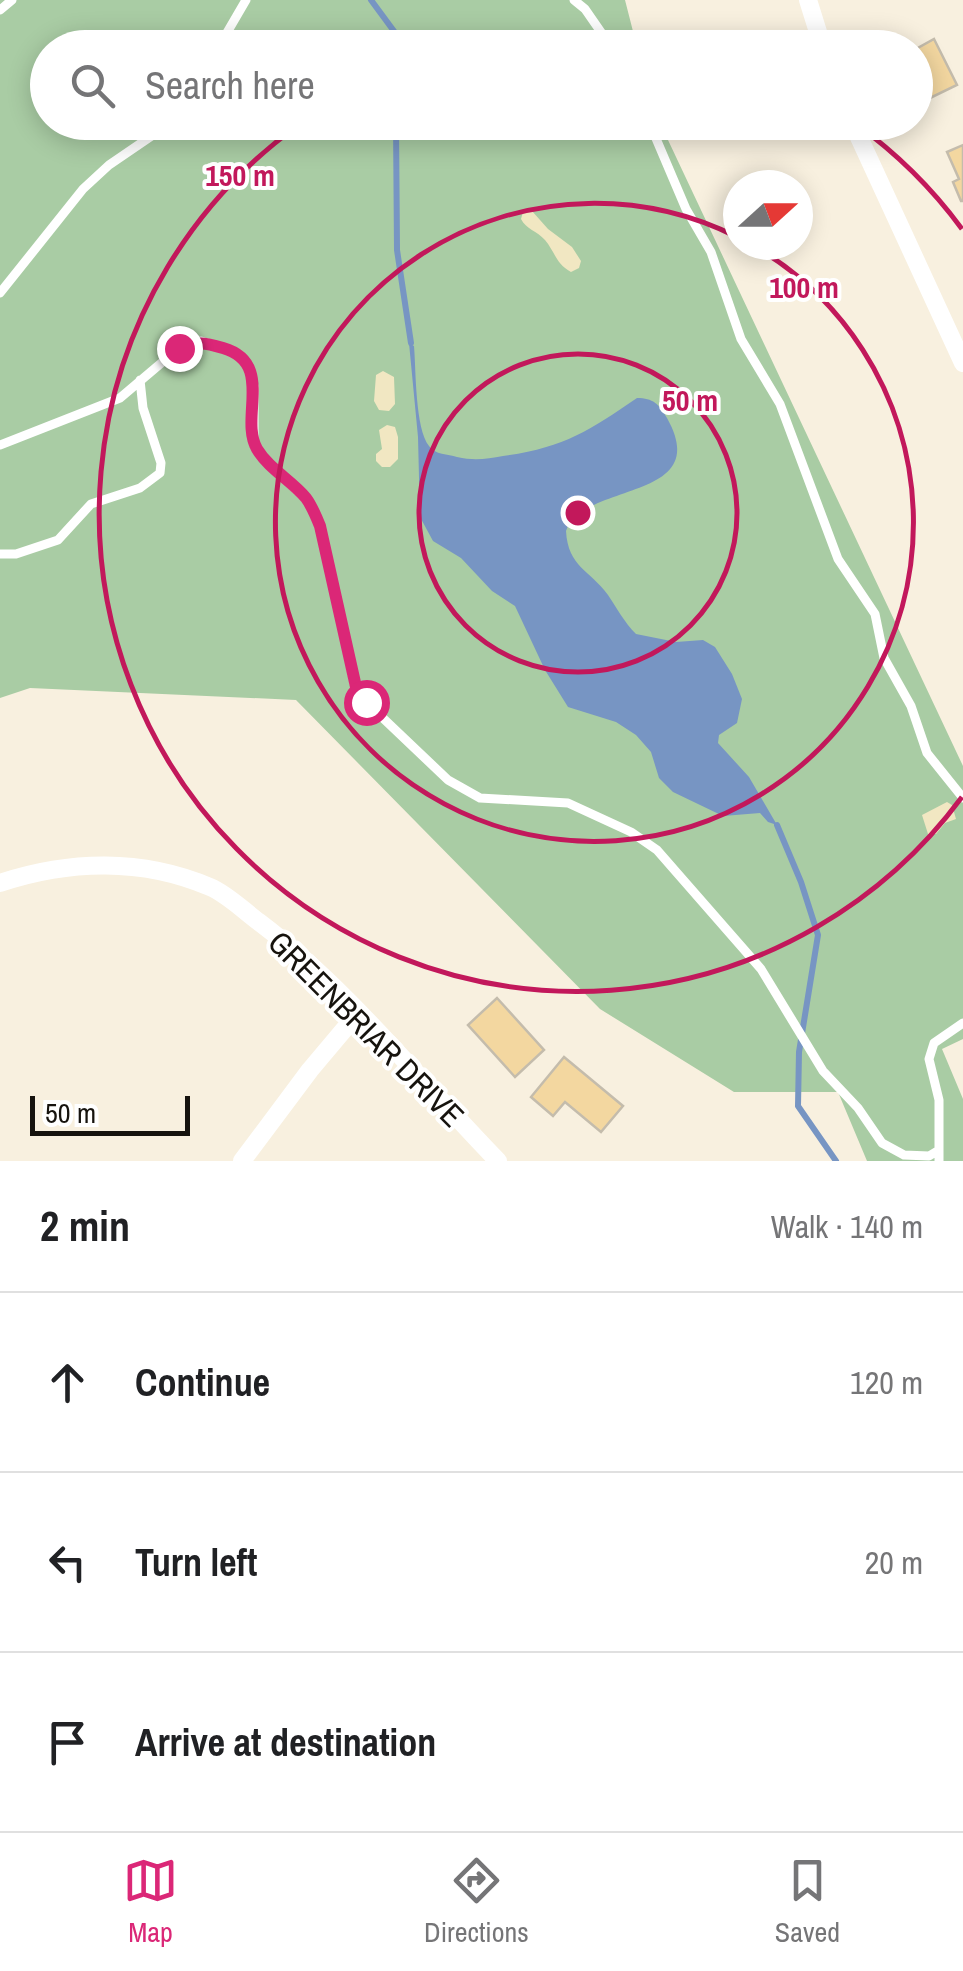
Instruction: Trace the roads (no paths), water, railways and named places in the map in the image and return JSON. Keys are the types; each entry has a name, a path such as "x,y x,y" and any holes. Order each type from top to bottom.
{"street":[{"path":"808,0 817,30"},
{"path":"860,140 963,363"},
{"name":"GREENBRIAR DRIVE","path":"0,884 20,877 102,864 158,870 214,888 278,937 358,1013 498,1161"},
{"path":"242,1161 358,1013"}],"lane":[{"path":"0,10 12,0"},
{"path":"228,30 246,0"},
{"path":"574,0 600,30"},
{"path":"0,293 83,190 109,165 146,140"},
{"path":"656,140 686,210 712,252 741,338 780,404 838,559 875,614 884,658 911,706 926,753 963,798"},
{"path":"0,446 120,398 179,348 201,341 233,351 246,364 254,386 254,445 308,500 320,526 356,687 366,702 448,780 480,798 568,804 632,832 656,850 761,968 823,1071 858,1108 882,1143 904,1155 939,1156 938,1100 929,1059 934,1043 963,1022"},
{"path":"0,554 16,554 58,540 91,504 140,488 160,474 161,463 143,408 140,380"}],"water":[{"path":"409,343 414,346 424,438 442,454 480,459 542,448 589,429 637,398 651,401 661,409 677,445 674,464 641,487 577,515 566,531 568,543 575,560 608,595 636,634 676,642 703,640 715,647 742,699 737,723 719,735 718,743 749,777 777,825 760,813 723,816 673,792 659,778 651,752 636,735 616,722 568,707 545,670 515,606 492,591 461,558 433,541 420,517 418,437"}],"waterway":[{"path":"371,0 393,30"},
{"path":"396,140 397,250 411,343"},
{"path":"777,825 818,935 799,1052 798,1106 836,1161"}]}
